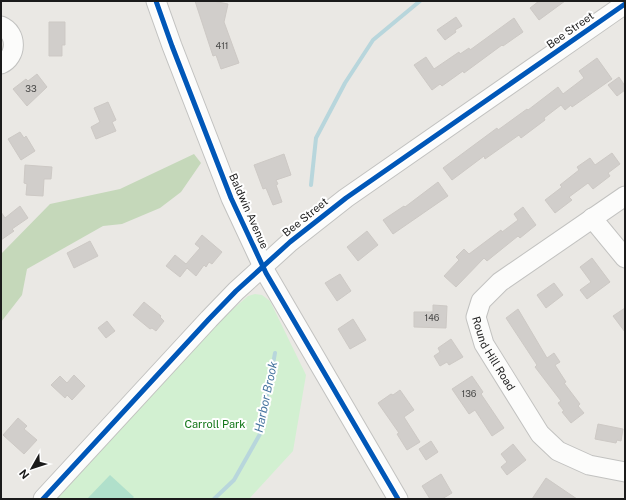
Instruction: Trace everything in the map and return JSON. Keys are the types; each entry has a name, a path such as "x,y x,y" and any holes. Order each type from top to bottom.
{"street":[{"name":"Baldwin Avenue","path":"156,1 231,198 273,288 398,499"},
{"name":"Bee Street","path":"43,499 209,319 290,242 346,198 625,4"},
{"path":"1,26 10,33 13,40 14,49 11,57 5,63 1,64"},
{"name":"Round Hill Road","path":"625,196 500,282 481,301 476,317 484,344 540,434 558,451 589,466 625,472"},
{"path":"592,218 625,258"}],"green space":[{"path":"194,154 201,163 181,192 160,208 122,224 103,226 27,269 22,295 1,322 1,254 50,204 120,189"},
{"name":"Carroll Park","path":"255,294 262,295 270,301 306,375 293,451 249,499 36,499 126,402 248,296"},
{"path":"110,475 134,497 132,499 87,499"}],"building":[{"path":"195,1 213,1 228,4 224,22 239,63 221,69 216,55 213,56"},
{"path":"539,1 565,1 539,20 530,8"},
{"path":"456,17 462,26 455,30 456,32 445,40 437,30"},
{"path":"514,18 523,32 503,46 502,45 464,73 463,71 442,86 440,84 432,90 414,65 426,57 434,69 459,52 460,54 469,48 470,50"},
{"path":"49,22 65,22 65,45 62,45 62,56 49,56"},
{"path":"597,58 612,79 572,107 571,105 565,110 561,105 544,118 545,120 521,138 519,135 485,159 484,156 452,180 443,168 497,128 498,130 527,109 528,110 558,87 563,94 584,78 579,71"},
{"path":"37,74 47,87 27,106 13,89 26,79 28,81"},
{"path":"619,77 625,86 625,90 617,96 608,85"},
{"path":"108,102 116,120 112,122 116,131 96,139 91,127 100,122 94,108"},
{"path":"20,132 24,138 26,136 35,151 21,160 8,139"},
{"path":"612,153 620,164 608,173 610,176 593,189 588,183 569,197 572,200 555,213 545,200 562,187 560,185 579,170 577,167 590,158 595,165"},
{"path":"284,154 291,175 276,180 278,184 276,185 282,202 273,205 266,188 263,189 254,165"},
{"path":"25,165 52,167 51,179 44,179 43,196 26,195 27,184 24,183"},
{"path":"438,182 448,196 393,234 383,220 404,206 405,207"},
{"path":"20,206 28,218 12,229 14,231 1,240 1,212 5,218"},
{"path":"523,207 536,225 520,238 518,236 487,261 484,258 456,287 444,276 459,260 456,257 464,249 469,254 501,230 502,232 518,220 514,214"},
{"path":"367,231 378,245 358,261 347,247"},
{"path":"202,235 222,252 212,264 209,262 206,267 204,265 196,276 187,268 180,277 166,266 175,255 186,264 200,248 195,244"},
{"path":"90,241 98,256 74,268 67,253"},
{"path":"592,258 610,282 587,299 580,290 591,282 580,267"},
{"path":"340,274 351,291 337,301 325,283"},
{"path":"554,283 563,295 546,308 537,295"},
{"path":"144,302 161,316 160,317 164,321 156,331 152,328 150,329 133,315"},
{"path":"433,305 447,306 446,328 414,327 414,312 433,312"},
{"path":"625,308 625,332 613,316"},
{"path":"518,309 547,358 554,353 560,362 555,365 566,382 564,383 580,404 578,406 584,413 571,423 562,412 564,411 558,403 561,401 535,367 537,365 506,318"},
{"path":"353,319 366,340 350,349 338,329"},
{"path":"107,321 115,331 106,338 98,328"},
{"path":"451,339 463,357 449,365 447,362 440,366 434,356 440,352 438,348"},
{"path":"74,375 85,386 72,400 67,395 65,398 51,385 60,376 67,383"},
{"path":"472,376 483,392 481,394 504,428 492,436 475,410 469,414 452,389"},
{"path":"400,390 414,410 404,417 420,442 407,450 397,434 399,433 378,403"},
{"path":"18,418 27,426 24,429 37,440 24,454 3,435"},
{"path":"598,424 623,429 621,441 617,440 616,443 595,439"},
{"path":"431,441 438,452 426,460 419,449"},
{"path":"513,444 526,460 507,475 501,467 507,462 501,454"},
{"path":"441,474 452,493 442,499 430,499 422,486"},
{"path":"546,478 577,499 532,499"}],"waterway":[{"path":"311,185 316,138 345,83 373,40 420,1"},
{"name":"Harbor Brook","path":"214,499 234,480 260,434 275,353"}],"cycle path":[{"path":"156,1 231,198 266,273 398,499"},
{"path":"43,499 209,319 236,291 290,242 346,198 625,4"}]}
